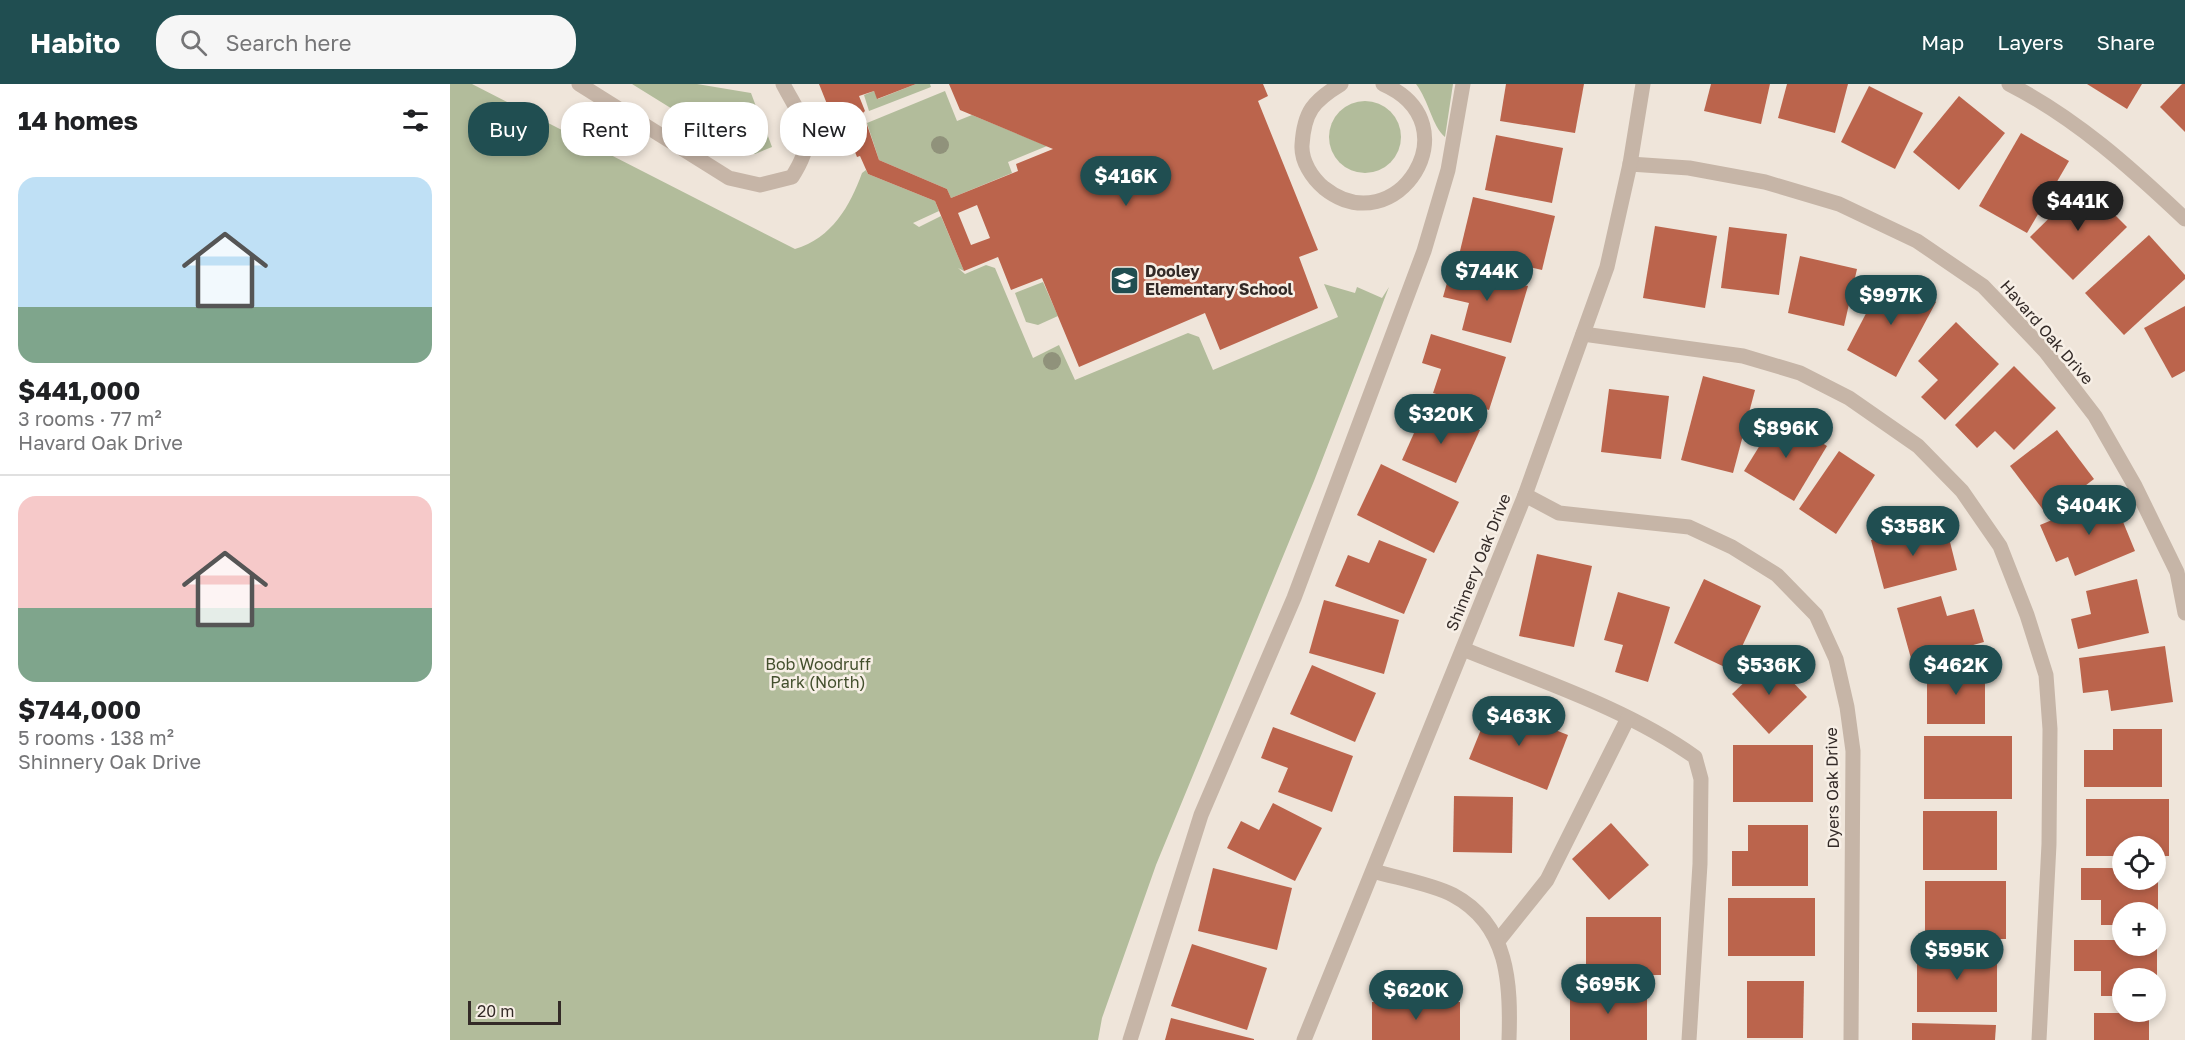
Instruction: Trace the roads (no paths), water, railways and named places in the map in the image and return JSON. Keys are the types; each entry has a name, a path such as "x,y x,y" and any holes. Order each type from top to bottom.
{"street":[{"path":"579,84 729,178 760,185 792,177 806,155 807,128 783,84"},
{"path":"1341,84 1319,98 1303,123 1301,153 1313,179 1337,198 1366,203 1395,195 1416,174 1425,145 1420,116 1402,92 1383,84"},
{"path":"1130,1040 1132,1027 1201,814 1294,598 1424,251 1448,170 1463,84"},
{"name":"Shinnery Oak Drive","path":"1304,1040 1525,495 1607,267 1630,164 1643,84"},
{"path":"2009,84 2029,94 2113,152 2185,219"},
{"name":"Havard Oak Drive","path":"1630,164 1689,168 1765,182 1839,204 1917,241 1983,286 2045,351 2095,416 2135,486 2177,572 2185,613"},
{"path":"1583,334 1743,356 1800,373 1839,393 1918,446 1962,491 2000,546 2027,615 2046,675 2049,718 2049,844 2039,1040"},
{"name":"Dyers Oak Drive","path":"1525,495 1560,513 1689,526 1732,547 1777,575 1816,615 1836,659 1847,707 1853,751 1851,1040"},
{"path":"1463,649 1628,718 1663,735 1695,758 1701,779 1700,864 1689,1040"},
{"path":"1498,941 1547,880 1628,718"},
{"path":"1373,871 1452,894 1484,918 1498,941 1511,993 1509,1040"}],"place":[{"name":"Dooley Elementary School","path":"1124,280"}],"park label":[{"name":"Bob Woodruff Park (North)","path":"818,673"}]}
